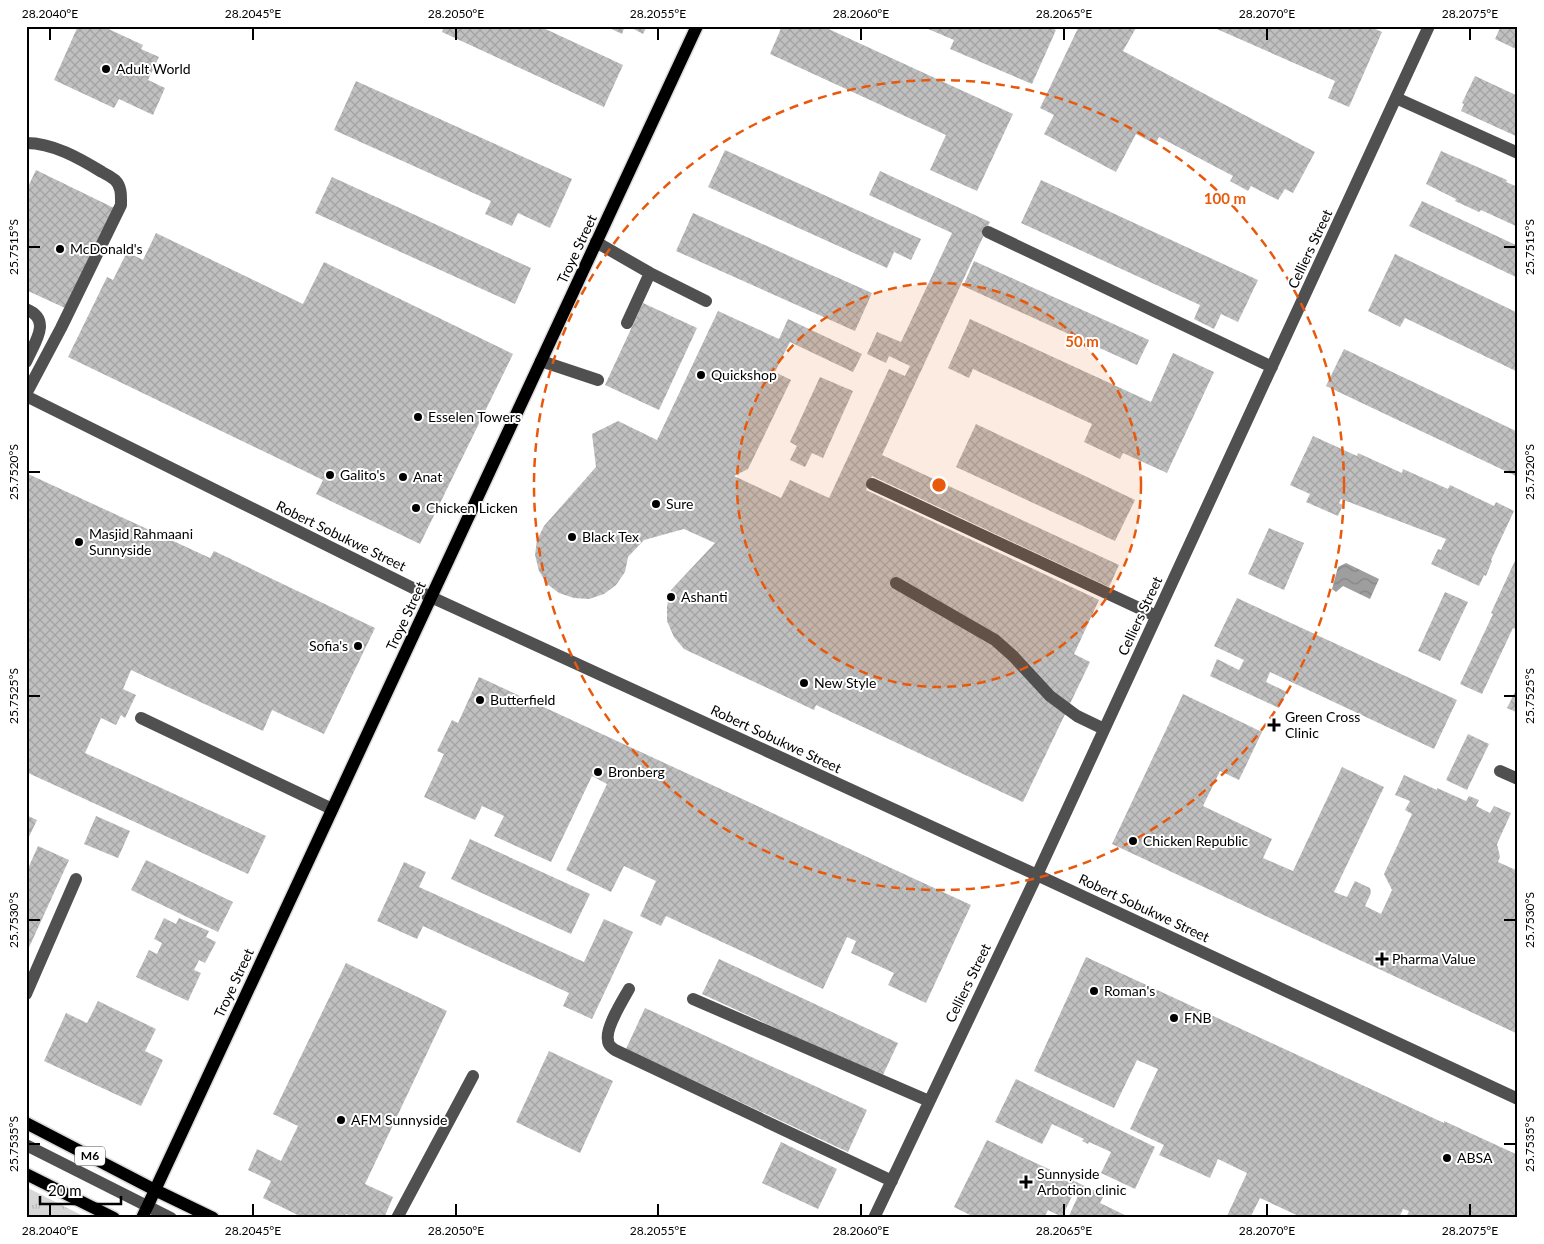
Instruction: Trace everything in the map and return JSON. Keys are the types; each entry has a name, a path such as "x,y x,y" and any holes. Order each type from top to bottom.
{"main road":[{"name":"Troye Street","path":"144,1212 696,26"},
{"name":"M6","path":"26,1123 213,1218"},
{"path":"26,1174 114,1218"}],"street":[{"name":"Celliers Street","path":"874,1218 1037,875 1429,26"},
{"path":"1396,98 1518,153"},
{"path":"26,143 37,143 57,148 115,180 121,191 121,205 26,395"},
{"path":"988,232 1272,367"},
{"path":"596,242 706,301"},
{"path":"627,323 650,272"},
{"path":"26,309 34,312 40,319 41,329 26,362"},
{"path":"541,361 598,380"},
{"name":"Robert Sobukwe Street","path":"26,395 431,597 1037,875 1518,1099"},
{"path":"872,484 1156,616"},
{"path":"896,583 995,640 1050,696 1078,716 1104,729"},
{"path":"141,718 332,809"},
{"path":"1500,770 1518,779"},
{"path":"26,994 76,880"},
{"path":"629,989 609,1029 607,1040 609,1045 615,1050 892,1181"},
{"path":"693,999 929,1101"},
{"path":"397,1218 473,1076"},
{"path":"26,1145 144,1212 171,1218"}],"green space":[{"path":"26,1187 87,1218 26,1218"}],"water":[{"path":"1346,563 1379,579 1370,599 1343,586 1336,592 1332,589 1338,567"}],"building":[{"name":"Adult World","path":"78,26 102,26 143,45 141,49 159,57 148,80 165,88 153,115 119,99 114,108 54,80"},
{"path":"444,26 539,26 623,65 604,107 442,32"},
{"path":"605,26 625,26 622,34"},
{"path":"628,26 647,26 643,34"},
{"path":"782,26 822,26 1013,114 977,191 930,170 946,135 770,54"},
{"path":"921,26 1047,26 1056,30 1032,84 950,49 954,40"},
{"path":"1079,26 1133,26 1136,28 1123,51 1315,152 1293,193 1285,189 1278,200 1251,186 1248,191 1230,181 1233,176 1159,137 1155,144 1136,134 1116,172 1044,134 1054,115 1040,108"},
{"path":"1210,26 1369,26 1382,32 1349,107 1328,98 1335,81"},
{"path":"1501,26 1518,26 1518,50 1495,39"},
{"path":"1475,76 1518,96 1518,137 1461,111 1464,104 1462,103"},
{"path":"356,81 572,179 550,228 518,213 512,226 485,214 491,201 334,130"},
{"path":"725,150 921,239 911,260 894,252 887,268 708,187"},
{"path":"1441,151 1507,180 1506,182 1518,187 1518,227 1481,210 1479,212 1455,201 1456,199 1426,184"},
{"name":"McDonald's","path":"36,170 114,208 65,308 26,290 26,191"},
{"path":"880,171 990,222 882,455 1119,565 1109,587 872,476 866,490 1099,600 1074,654 1090,662 1023,802 816,705 814,710 684,649 674,637 667,621 667,606 671,590 715,543 684,529 644,540 628,557 625,572 616,585 604,594 589,599 574,598 559,593 547,584 539,571 535,555 537,540 544,526 596,467 592,434 618,421 657,440 718,311 779,339 788,319 862,354 853,372 790,342 775,372 791,380 748,469 734,476 781,498 790,480 829,498 889,369 905,376 910,366 889,356 886,363 867,354 877,332 901,342 952,233 869,195"},
{"path":"332,177 531,268 515,304 315,213"},
{"path":"1041,180 1258,280 1238,322 1221,314 1214,329 1194,319 1200,305 1021,223"},
{"path":"1422,201 1518,246 1518,278 1409,226"},
{"path":"693,213 872,293 855,331 676,251"},
{"path":"156,233 303,304 324,262 513,354 420,544 316,494 323,480 68,357 107,277 113,280 127,252 143,260"},
{"path":"1395,254 1518,313 1518,372 1405,318 1400,327 1368,311"},
{"path":"974,261 1149,340 1137,365 963,286"},
{"path":"643,303 697,328 659,410 605,385"},
{"path":"970,319 1151,402 1173,353 1214,372 1167,473 1123,453 1120,459 1084,442 1092,424 973,369 969,378 948,368"},
{"path":"1344,349 1518,432 1518,477 1326,386"},
{"path":"820,377 853,391 823,458 812,453 805,467 790,460 797,446 790,442"},
{"path":"976,424 1135,500 1115,541 956,467"},
{"path":"1313,436 1357,456 1358,453 1402,473 1403,469 1448,489 1450,485 1494,506 1496,502 1514,511 1491,560 1486,576 1484,575 1479,586 1431,564 1438,549 1441,550 1446,539 1341,499 1339,503 1343,505 1338,516 1306,502 1310,494 1290,485"},
{"path":"26,473 210,558 214,551 375,628 324,734 272,710 263,731 131,670 123,689 136,695 125,718 121,715 116,725 101,718 85,753 266,836 248,874 26,772"},
{"path":"1269,528 1304,543 1284,590 1248,574"},
{"path":"1518,554 1518,630 1513,628 1482,694 1460,684 1493,614 1491,613"},
{"path":"1445,592 1468,602 1440,661 1418,651"},
{"path":"1237,598 1457,700 1434,749 1270,672 1266,682 1287,692 1279,708 1210,676 1217,659 1239,670 1244,660 1214,646"},
{"path":"479,677 971,905 926,1003 888,985 894,973 851,953 856,941 847,937 823,989 666,916 661,926 640,916 656,881 624,866 611,892 566,870 607,784 592,776 551,862 494,836 504,816 482,806 475,820 424,797 444,754 437,751 452,720 458,723"},
{"path":"1518,686 1518,713 1507,708"},
{"path":"1183,694 1262,732 1239,780 1220,771 1203,806 1272,839 1263,858 1293,871 1342,767 1384,787 1334,892 1347,897 1355,881 1370,888 1371,893 1365,906 1381,914 1392,890 1384,874 1412,814 1405,810 1410,801 1395,795 1404,775 1466,801 1469,796 1479,800 1476,806 1490,813 1494,806 1511,813 1497,844 1500,857 1498,862 1518,871 1518,1034 1112,844"},
{"path":"1468,734 1489,744 1467,790 1446,780"},
{"path":"26,815 37,820 26,843"},
{"path":"96,816 130,831 118,858 84,844"},
{"path":"470,839 590,894 571,934 451,879"},
{"path":"38,846 69,860 26,954 26,873"},
{"path":"146,860 233,902 218,932 131,890"},
{"path":"404,862 426,872 419,887 584,962 604,919 633,932 592,1019 563,1006 569,993 423,926 417,939 377,921"},
{"path":"164,918 176,924 179,918 209,931 206,937 216,942 205,963 199,960 194,970 201,973 188,1001 136,977 149,950 157,954 162,943 154,939"},
{"path":"1086,957 1444,1123 1444,1121 1518,1155 1518,1218 1406,1218 1409,1211 1403,1209 1399,1218 1303,1218 1260,1198 1250,1218 1230,1218 1227,1216 1247,1173 1218,1159 1210,1178 1159,1155 1164,1145 1130,1129 1158,1069 1137,1060 1114,1108 1034,1071"},
{"path":"719,959 898,1043 882,1077 702,994"},
{"name":"AFM Sunnyside","path":"346,963 447,1011 365,1184 393,1197 384,1218 354,1218 346,1214 344,1218 304,1218 263,1198 271,1181 248,1170 257,1149 281,1161 298,1126 273,1114"},
{"path":"98,1001 156,1029 145,1051 163,1060 141,1106 44,1061 66,1013 87,1023"},
{"path":"645,1008 867,1110 848,1152 626,1049"},
{"path":"549,1051 613,1081 580,1153 516,1122"},
{"path":"1016,1079 1155,1147 1135,1189 1101,1173 1111,1152 1089,1142 1088,1144 1082,1141 1084,1139 1052,1124 1042,1144 995,1122"},
{"path":"987,1140 1104,1195 1100,1203 1131,1218 1068,1218 1078,1196 1073,1194 1062,1217 1048,1210 1044,1218 976,1218 954,1207"},
{"path":"781,1142 837,1169 818,1209 762,1183"}],"place":[{"name":"Adult World","path":"106,69"},
{"name":"McDonald's","path":"60,249"},
{"name":"Quickshop","path":"701,375"},
{"name":"Esselen Towers","path":"418,417"},
{"name":"Galito's","path":"330,475"},
{"name":"Anat","path":"403,477"},
{"name":"Sure","path":"656,504"},
{"name":"Chicken Licken","path":"416,508"},
{"name":"Black Tex","path":"572,537"},
{"name":"Masjid Rahmaani Sunnyside","path":"79,542"},
{"name":"Ashanti","path":"671,597"},
{"name":"Sofia's","path":"358,646"},
{"name":"New Style","path":"804,683"},
{"name":"Butterfield","path":"480,700"},
{"name":"Green Cross Clinic","path":"1274,725"},
{"name":"Bronberg","path":"598,772"},
{"name":"Chicken Republic","path":"1133,841"},
{"name":"Pharma Value","path":"1382,959"},
{"name":"Roman's","path":"1094,991"},
{"name":"FNB","path":"1174,1018"},
{"name":"AFM Sunnyside","path":"341,1120"},
{"name":"ABSA","path":"1447,1158"},
{"name":"Sunnyside Arbotion clinic","path":"1026,1182"}]}
